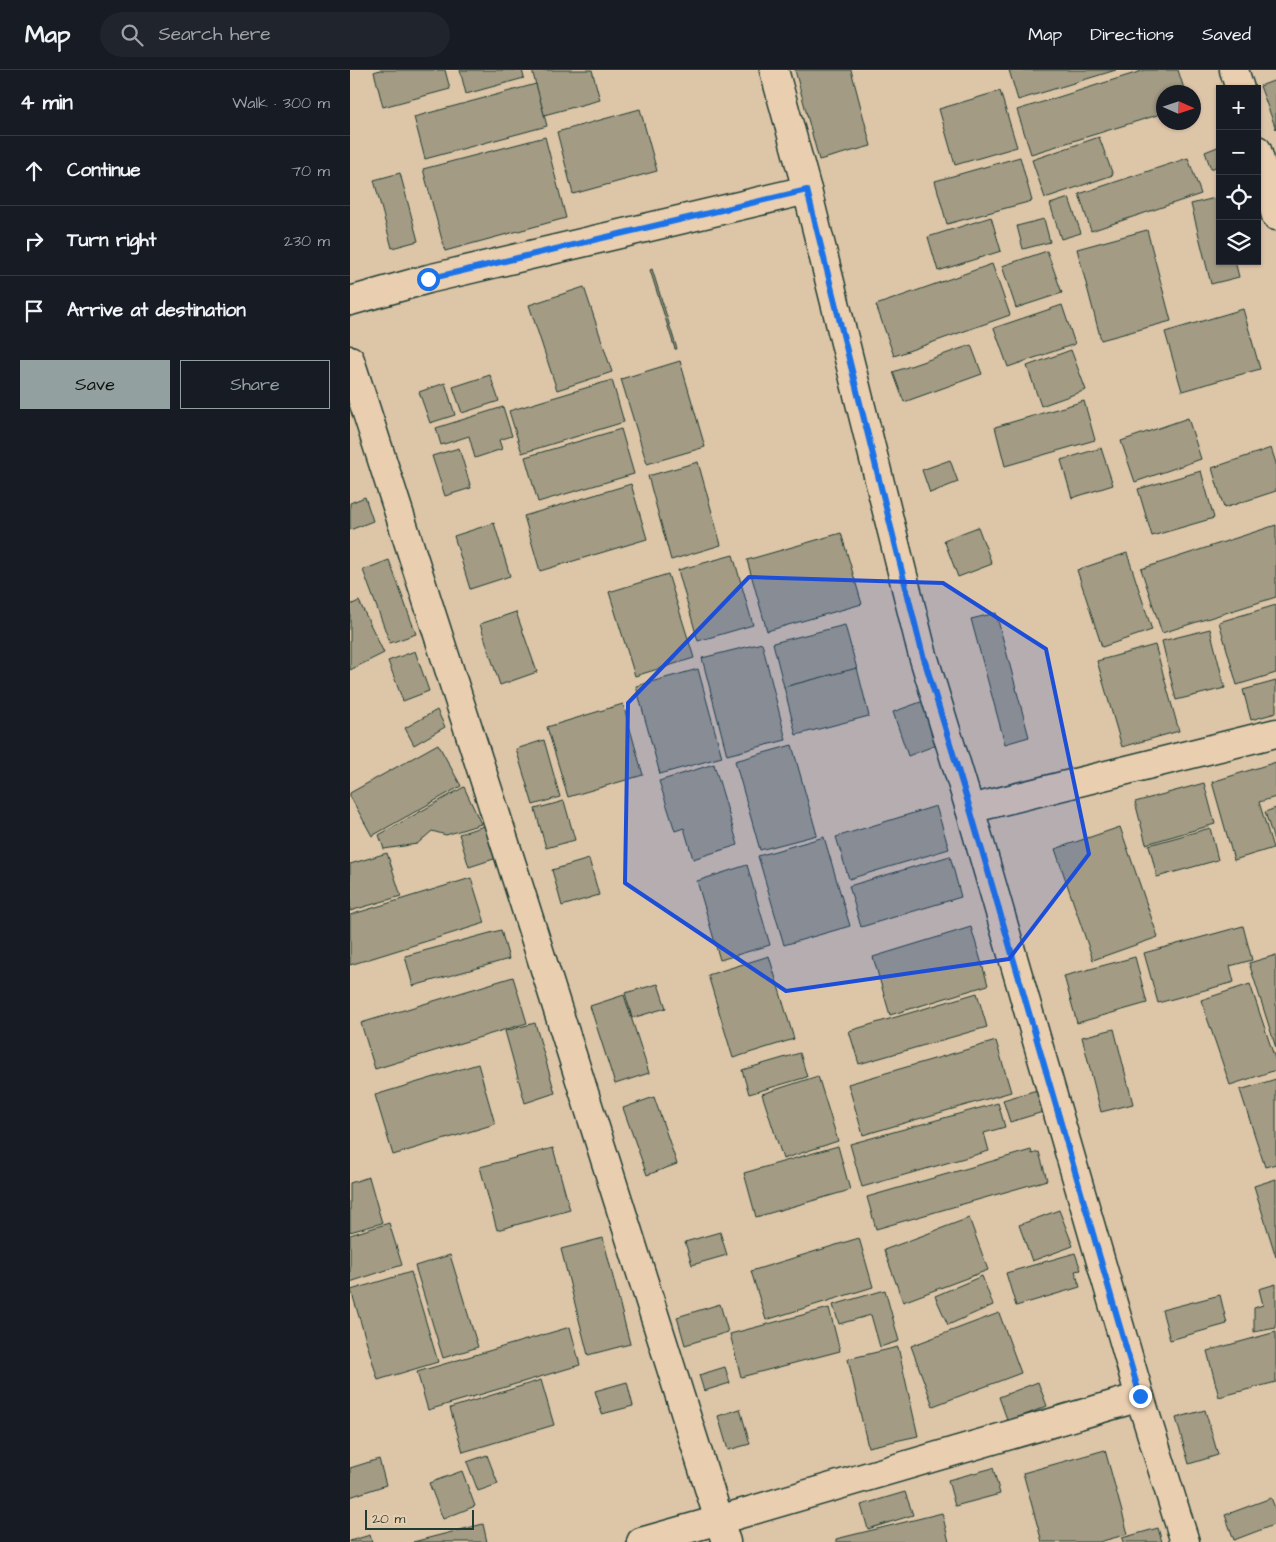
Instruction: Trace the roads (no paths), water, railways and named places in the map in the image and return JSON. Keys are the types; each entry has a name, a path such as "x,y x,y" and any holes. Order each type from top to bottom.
{"street":[{"path":"774,70 807,190 922,652 970,809 1140,1396 1185,1542"},
{"path":"1234,70 1239,85"},
{"path":"1261,164 1276,216"},
{"path":"350,301 428,279 807,190"},
{"path":"350,360 723,1531"},
{"path":"970,809 1276,732"},
{"path":"641,1542 723,1531 1140,1396"}]}
